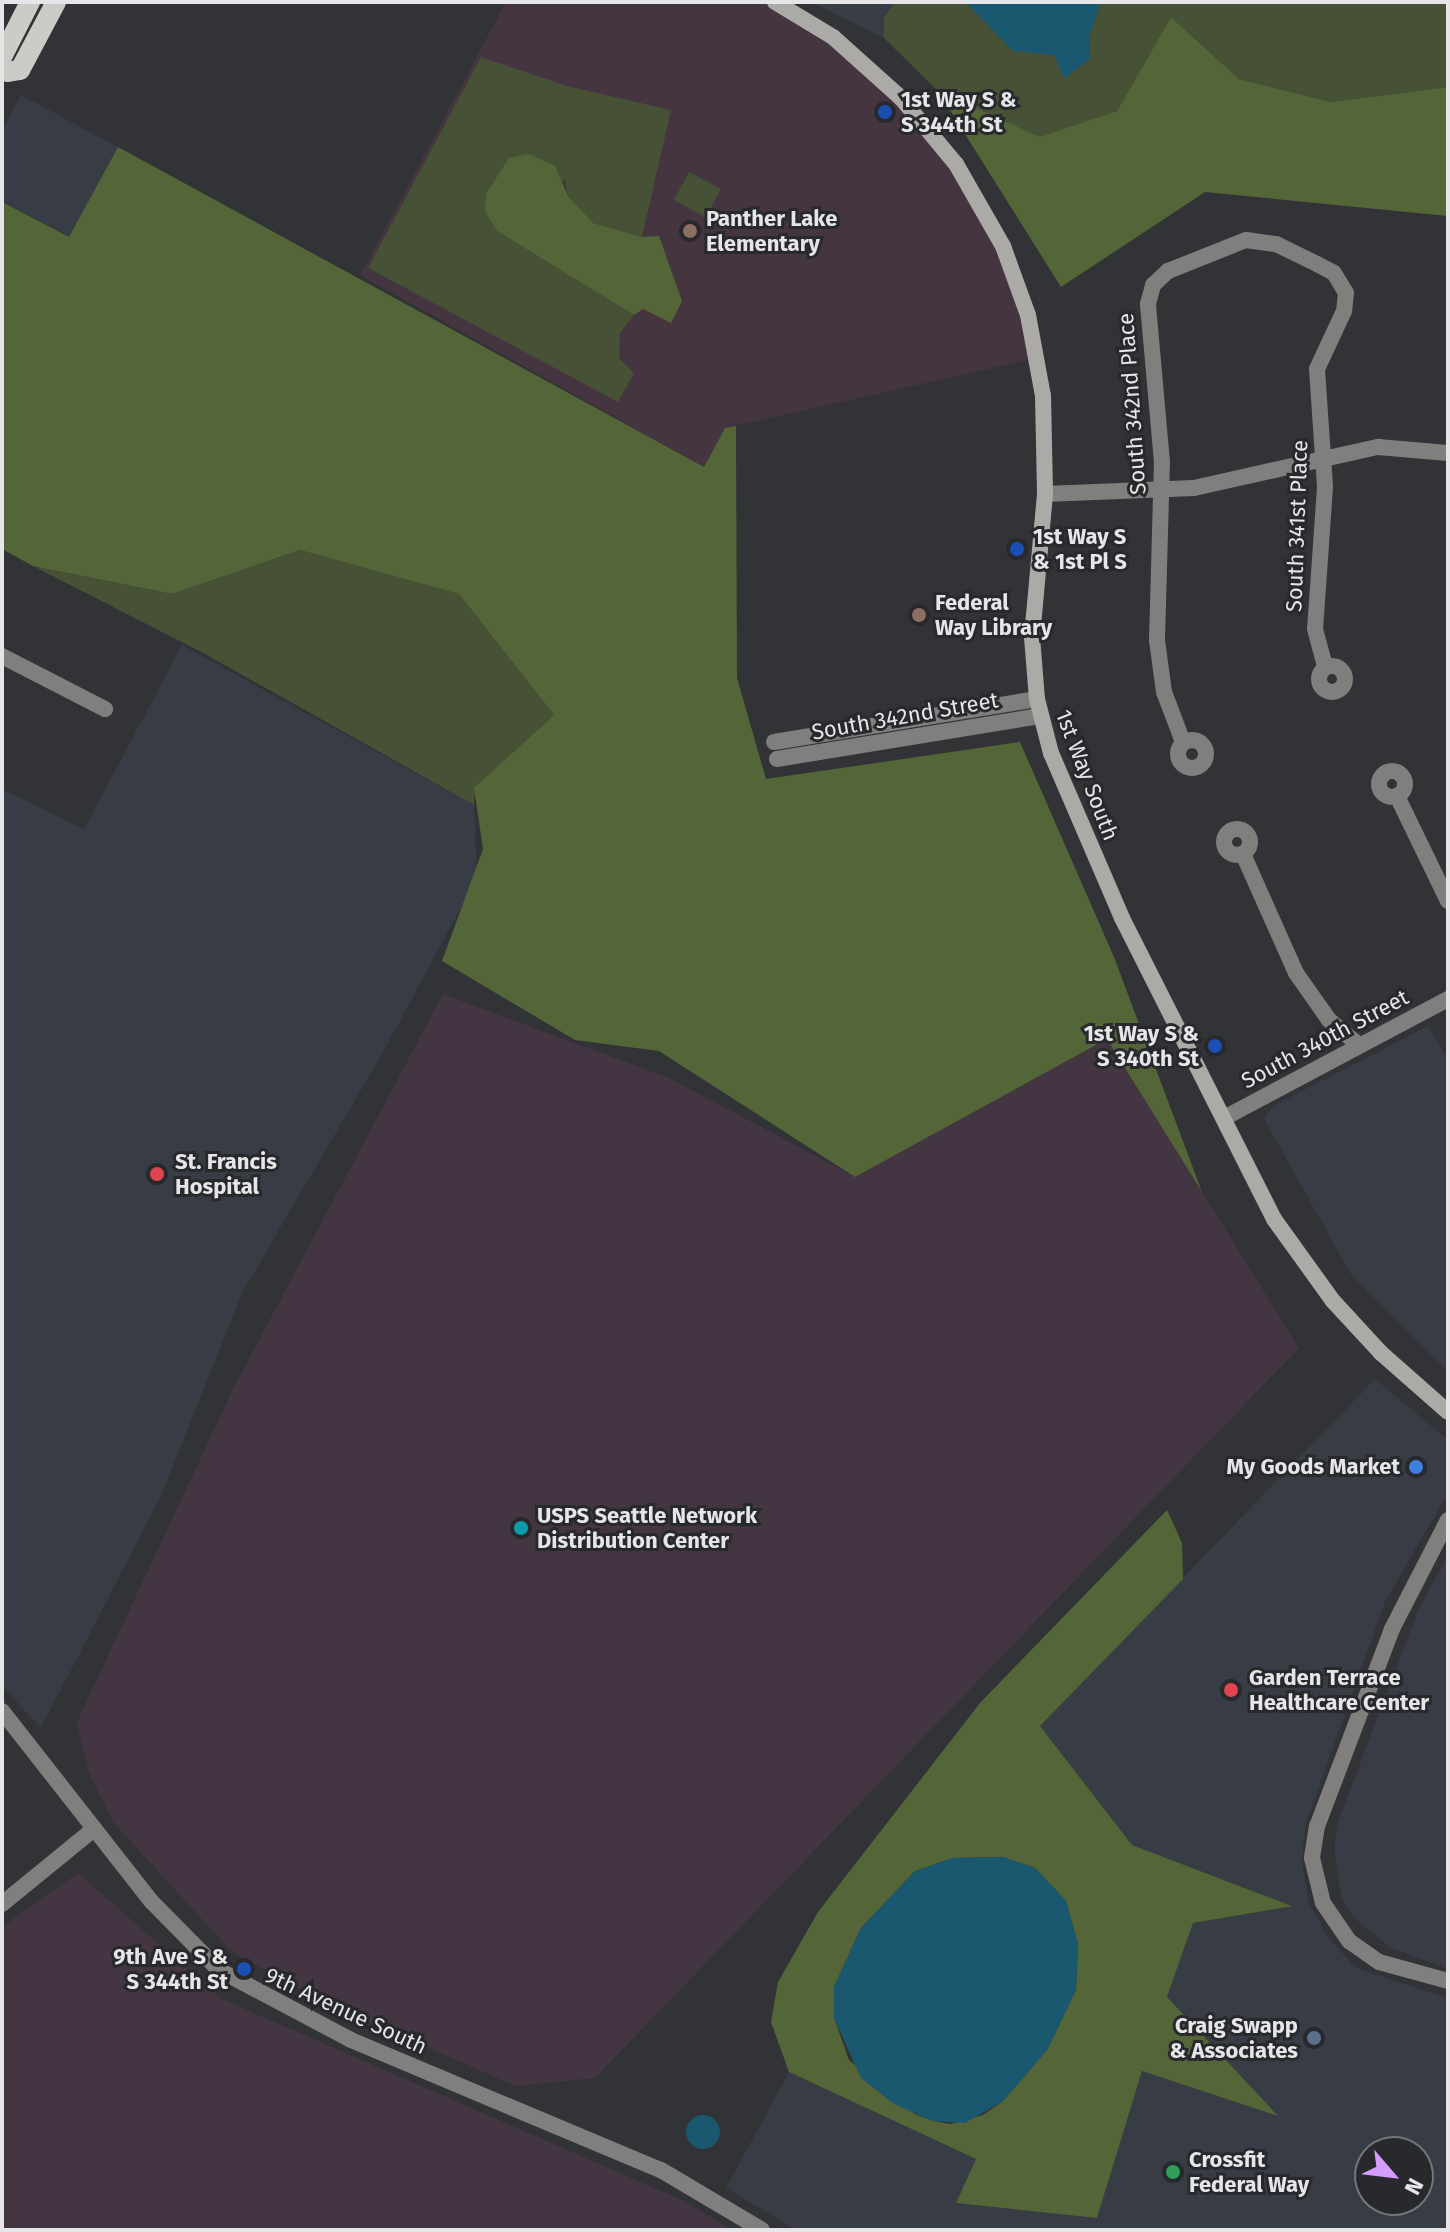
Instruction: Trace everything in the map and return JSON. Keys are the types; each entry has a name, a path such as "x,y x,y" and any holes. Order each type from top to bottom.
{"main road":[{"path":"30,2 3,68 20,70 56,2"},
{"name":"1st Way South","path":"775,2 833,37 901,98 956,164 989,217 1016,279 1037,358 1046,442 1045,494 1032,637 1038,707 1122,918 1300,1259 1381,1353 1448,1412"}],"street":[{"name":"South 341st Place","path":"1223,247 1266,241 1317,264 1344,285 1344,311 1317,369 1325,458 1315,605 1316,645 1325,667"},
{"name":"South 342nd Place","path":"1183,742 1167,701 1157,640 1161,491 1149,296 1168,271 1223,247"},
{"path":"1045,494 1161,491 1395,447 1448,453"},
{"path":"2,656 105,709"},
{"name":"South 342nd Street","path":"776,751 1038,707"},
{"path":"1397,796 1448,901"},
{"path":"1243,854 1296,973 1329,1020 1359,1045"},
{"name":"South 340th Street","path":"1224,1118 1448,999"},
{"path":"1448,1520 1397,1617 1317,1826 1314,1873 1331,1919 1349,1941 1379,1962 1448,1981"},
{"name":"9th Avenue South","path":"2,1711 151,1901 208,1959 264,1999 661,2170 762,2230"},
{"path":"2,1904 94,1829"}],"shaded area":[{"name":"Panther Lake Elementary","path":"506,2 775,2 876,73 973,189 1037,358 725,428 704,467 360,275"},
{"path":"811,2 895,2 884,17 884,38"},
{"path":"21,95 118,147 70,237 2,202 2,130"},
{"name":"St. Francis Hospital","path":"182,645 474,805 477,878 381,1056 243,1291 161,1496 41,1728 2,1686 2,789 84,829"},
{"name":"USPS Seattle Network Distribution Center","path":"443,994 669,1078 855,1177 1107,1039 1299,1348 595,2078 516,2086 321,2001 232,1952 113,1822 88,1771 77,1722 234,1387"},
{"path":"1428,1026 1448,1060 1448,1373 1352,1276 1264,1119 1273,1106"},
{"path":"1375,1379 1448,1440 1448,1494 1386,1599 1305,1826 1302,1864 1309,1903 1327,1936 1356,1968 1448,1998 1448,2230 796,2230 726,2188 789,2072 976,2159 956,2203 1097,2218 1142,2071 1276,2115 1167,1997 1193,1923 1290,1905 1132,1845 1040,1726"},
{"path":"1448,1554 1448,1969 1391,1948 1353,1917 1341,1896 1334,1848 1337,1825 1417,1613"},
{"path":"78,1873 220,1998 684,2201 732,2230 2,2230 2,1927"}],"green space":[{"path":"895,2 1448,2 1448,87 1331,102 1239,79 1171,17 1117,111 1040,138 938,91 884,38 884,17"},
{"path":"1171,17 1239,79 1331,102 1448,87 1448,216 1205,192 1061,287 938,91 1040,137 1117,111"},
{"path":"481,57 567,86 671,110 642,237 593,223 568,196 565,179 497,231 634,315 620,333 619,358 634,373 618,402 368,268"},
{"path":"118,147 704,467 725,428 736,426 737,678 766,779 1020,742 1114,957 1202,1192 1107,1039 855,1177 659,1051 575,1040 442,961 483,849 474,788 554,715 459,594 300,550 172,594 33,566 2,549 2,202 69,237"},
{"path":"529,154 555,166 568,196 593,223 642,237 659,236 682,301 671,323 643,309 634,315 497,231 485,211 486,194 509,158"},
{"path":"689,172 721,189 706,217 674,200"},
{"path":"300,550 459,594 554,715 475,788 474,805 205,654 33,566 172,594"},
{"path":"1167,1510 1182,1543 1183,1579 1040,1726 1132,1845 1292,1906 1193,1923 1167,1997 1278,2116 1142,2071 1097,2218 956,2203 976,2159 789,2072 771,2022 778,1982 818,1912 980,1703","holes":["1003,1857 1035,1868 1066,1901 1078,1944 1076,1990 1047,2050 1003,2101 983,2115 950,2124 915,2114 849,2060 834,2018 834,1987 861,1928 915,1871 953,1858"]}],"water":[{"path":"965,2 1101,2 1090,33 1090,59 1064,78 1054,55 1013,51"},
{"path":"1003,1857 1035,1868 1066,1901 1078,1944 1076,1990 1047,2050 1003,2101 965,2123 933,2121 894,2104 861,2078 834,2018 834,1987 861,1928 915,1871 953,1858"},
{"path":"703,2115 715,2120 720,2132 715,2144 703,2149 691,2144 686,2132 691,2120"}],"place":[{"name":"1st Way S & S 344th St","path":"885,112"},
{"name":"Panther Lake Elementary","path":"690,231"},
{"name":"1st Way S & 1st Pl S","path":"1017,549"},
{"name":"Federal Way Library","path":"919,615"},
{"name":"1st Way S & S 340th St","path":"1215,1046"},
{"name":"St. Francis Hospital","path":"157,1174"},
{"name":"My Goods Market","path":"1416,1467"},
{"name":"USPS Seattle Network Distribution Center","path":"521,1528"},
{"name":"Garden Terrace Healthcare Center","path":"1231,1690"},
{"name":"9th Ave S & S 344th St","path":"244,1969"},
{"name":"Craig Swapp & Associates","path":"1314,2038"},
{"name":"Crossfit Federal Way","path":"1173,2172"}]}
